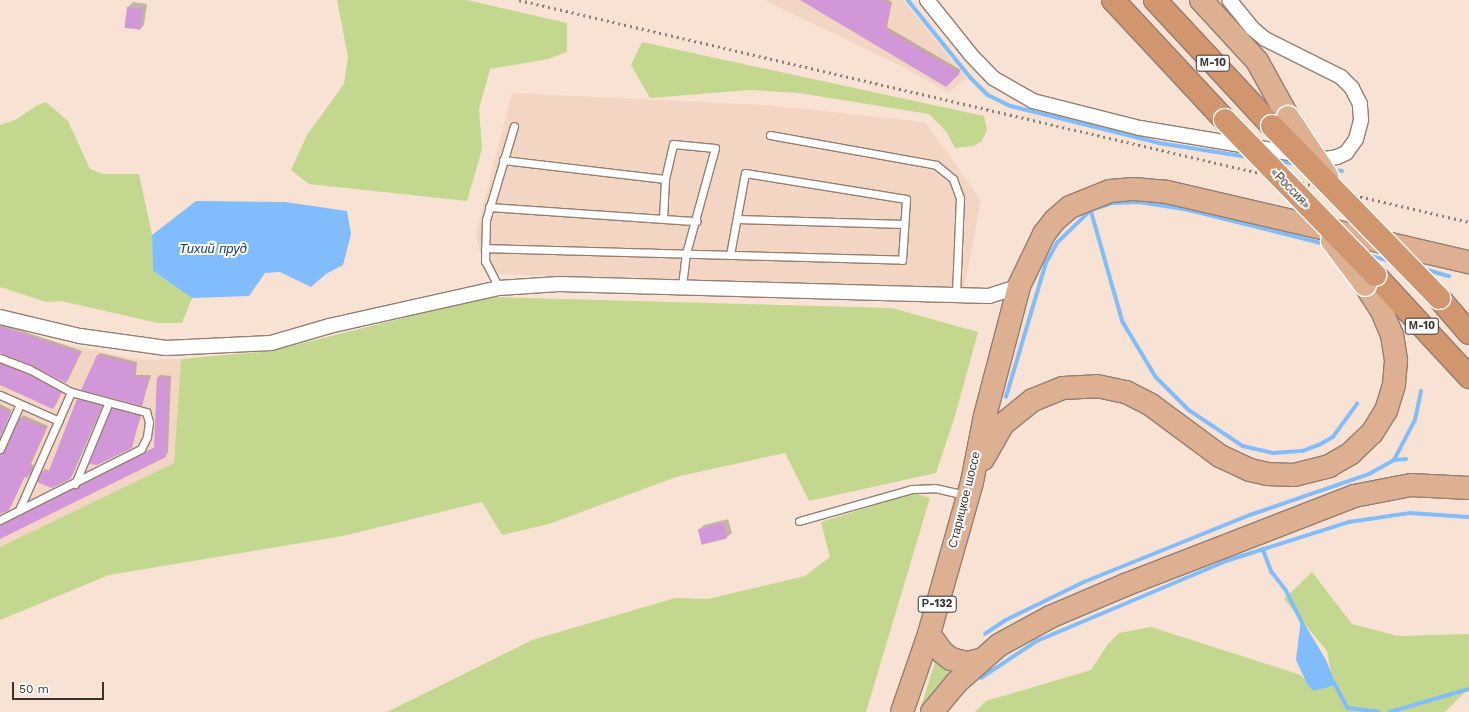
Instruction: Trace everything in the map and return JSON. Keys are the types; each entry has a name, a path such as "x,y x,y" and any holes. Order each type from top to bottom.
{"highway":[{"name":"«Россия»","path":"1113,0 1305,205 1370,280 1469,377"},
{"name":"М-10","path":"1154,0 1280,121 1341,197 1439,298 1469,332"}],"main road":[{"path":"1201,0 1257,60 1280,121"},
{"name":"Старицкое шоссе","path":"902,712 928,634 970,489 985,416 1019,286 1037,245 1060,214 1078,202 1099,194 1134,188 1195,197 1469,262"},
{"path":"970,489 991,444 1012,415 1048,393 1064,388 1084,386 1117,389 1142,400 1220,456 1258,472 1303,474 1329,466 1350,454 1372,434 1386,411 1394,384 1396,360 1392,335 1370,280"},
{"path":"932,712 980,660 1023,631 1050,617 1335,502 1372,491 1411,485 1469,488"},
{"path":"928,634 938,648 951,659 967,663 980,660"}],"street":[{"path":"927,0 971,55 993,78 1033,101 1140,128 1325,159 1337,158 1346,153 1356,139 1361,120 1360,104 1352,88 1341,77 1264,38 1252,28 1228,0"},
{"path":"0,317 80,336 166,348 271,343 329,326 499,288 559,284 989,296 1019,286"}],"lane":[{"path":"499,288 485,261 486,220 514,126"},
{"path":"770,135 936,165 953,179 960,198 956,295"},
{"path":"663,219 665,180 673,144 715,148 686,253 682,287"},
{"path":"503,160 665,180"},
{"path":"485,248 902,260 906,200 746,173 730,255"},
{"path":"490,207 696,221"},
{"path":"737,219 904,224"},
{"path":"0,358 29,369 71,392 108,404 146,412 149,422 147,437 141,449 75,484 0,520"},
{"path":"19,510 71,392"},
{"path":"0,395 59,421"},
{"path":"0,449 20,404"},
{"path":"75,484 108,404"},
{"path":"798,521 912,489 970,489"}],"shaded area":[{"path":"764,0 903,0 966,78 949,93 901,66"},
{"path":"512,93 765,105 925,122 981,200 964,289 485,274 476,234"},
{"path":"0,327 38,338 140,360 181,359 174,463 0,547"}],"green space":[{"path":"337,0 467,0 567,23 567,52 548,59 490,69 479,109 482,149 467,201 309,184 291,170 307,135 344,84 348,57"},
{"path":"642,42 984,116 987,130 982,141 974,146 955,148 946,131 929,114 799,93 750,90 650,98 631,65"},
{"path":"46,102 68,121 90,169 103,174 139,174 152,235 153,271 192,298 182,323 158,323 61,301 46,302 0,287 0,125 15,120 38,105"},
{"path":"488,297 892,308 978,332 955,416 936,473 809,501 785,453 676,477 549,524 502,535 482,502 343,536 109,575 0,620 0,547 174,463 181,359 271,351"},
{"path":"914,493 930,498 866,712 387,712 532,640 675,598 708,599 805,576 830,557 821,522"},
{"path":"1312,572 1352,624 1398,636 1469,634 1469,688 1445,712 975,712 986,701 1091,670 1108,644 1119,633 1151,627 1301,675 1313,691 1332,678 1327,651 1284,599"},
{"path":"935,662 951,672 920,709 923,700"}],"water":[{"name":"Тихий пруд","path":"196,201 285,202 347,211 351,234 343,265 326,274 311,287 280,272 265,273 249,296 192,298 153,271 152,235"},
{"path":"1301,618 1326,660 1336,685 1313,691 1307,684 1296,660"}],"building":[{"path":"800,0 882,0 891,5 885,29 960,73 946,87"},
{"path":"127,7 143,9 140,30 124,28"},
{"path":"0,326 80,353 66,383 31,365 0,353"},
{"path":"97,355 135,364 134,377 149,377 142,406 81,390"},
{"path":"0,363 27,374 61,392 53,409 0,385"},
{"path":"157,377 169,378 166,457 0,539 0,525 154,448"},
{"path":"77,399 102,405 70,479 52,488 37,482 42,471 48,473"},
{"path":"0,408 11,412 0,437"},
{"path":"112,408 140,416 132,448 97,465 89,464"},
{"path":"20,417 46,429 29,466 32,467 27,478 24,477 9,510 0,514 0,454 5,451"},
{"path":"723,523 727,539 702,545 698,529"}],"waterway":[{"path":"908,0 971,78 988,95 1011,106 1159,143 1248,157"},
{"path":"1276,161 1298,164"},
{"path":"1334,170 1342,171"},
{"path":"1006,397 1046,263 1057,243 1091,210 1112,203 1139,202 1185,209 1325,244"},
{"path":"1091,210 1123,322 1156,377 1189,410 1243,446 1273,453 1303,451 1319,445 1333,437 1357,404"},
{"path":"1368,255 1391,261"},
{"path":"1424,269 1449,276"},
{"path":"1394,460 1415,420 1421,392"},
{"path":"985,634 1004,621 1084,582 1250,515 1369,474 1394,460 1406,459"},
{"path":"981,678 1037,641 1226,561 1349,522 1410,513 1469,517"},
{"path":"1263,549 1272,572 1286,590 1302,621"},
{"path":"1334,682 1348,708 1379,712"},
{"path":"1390,712 1469,689"}],"railway":[{"path":"519,0 1469,222"}]}
